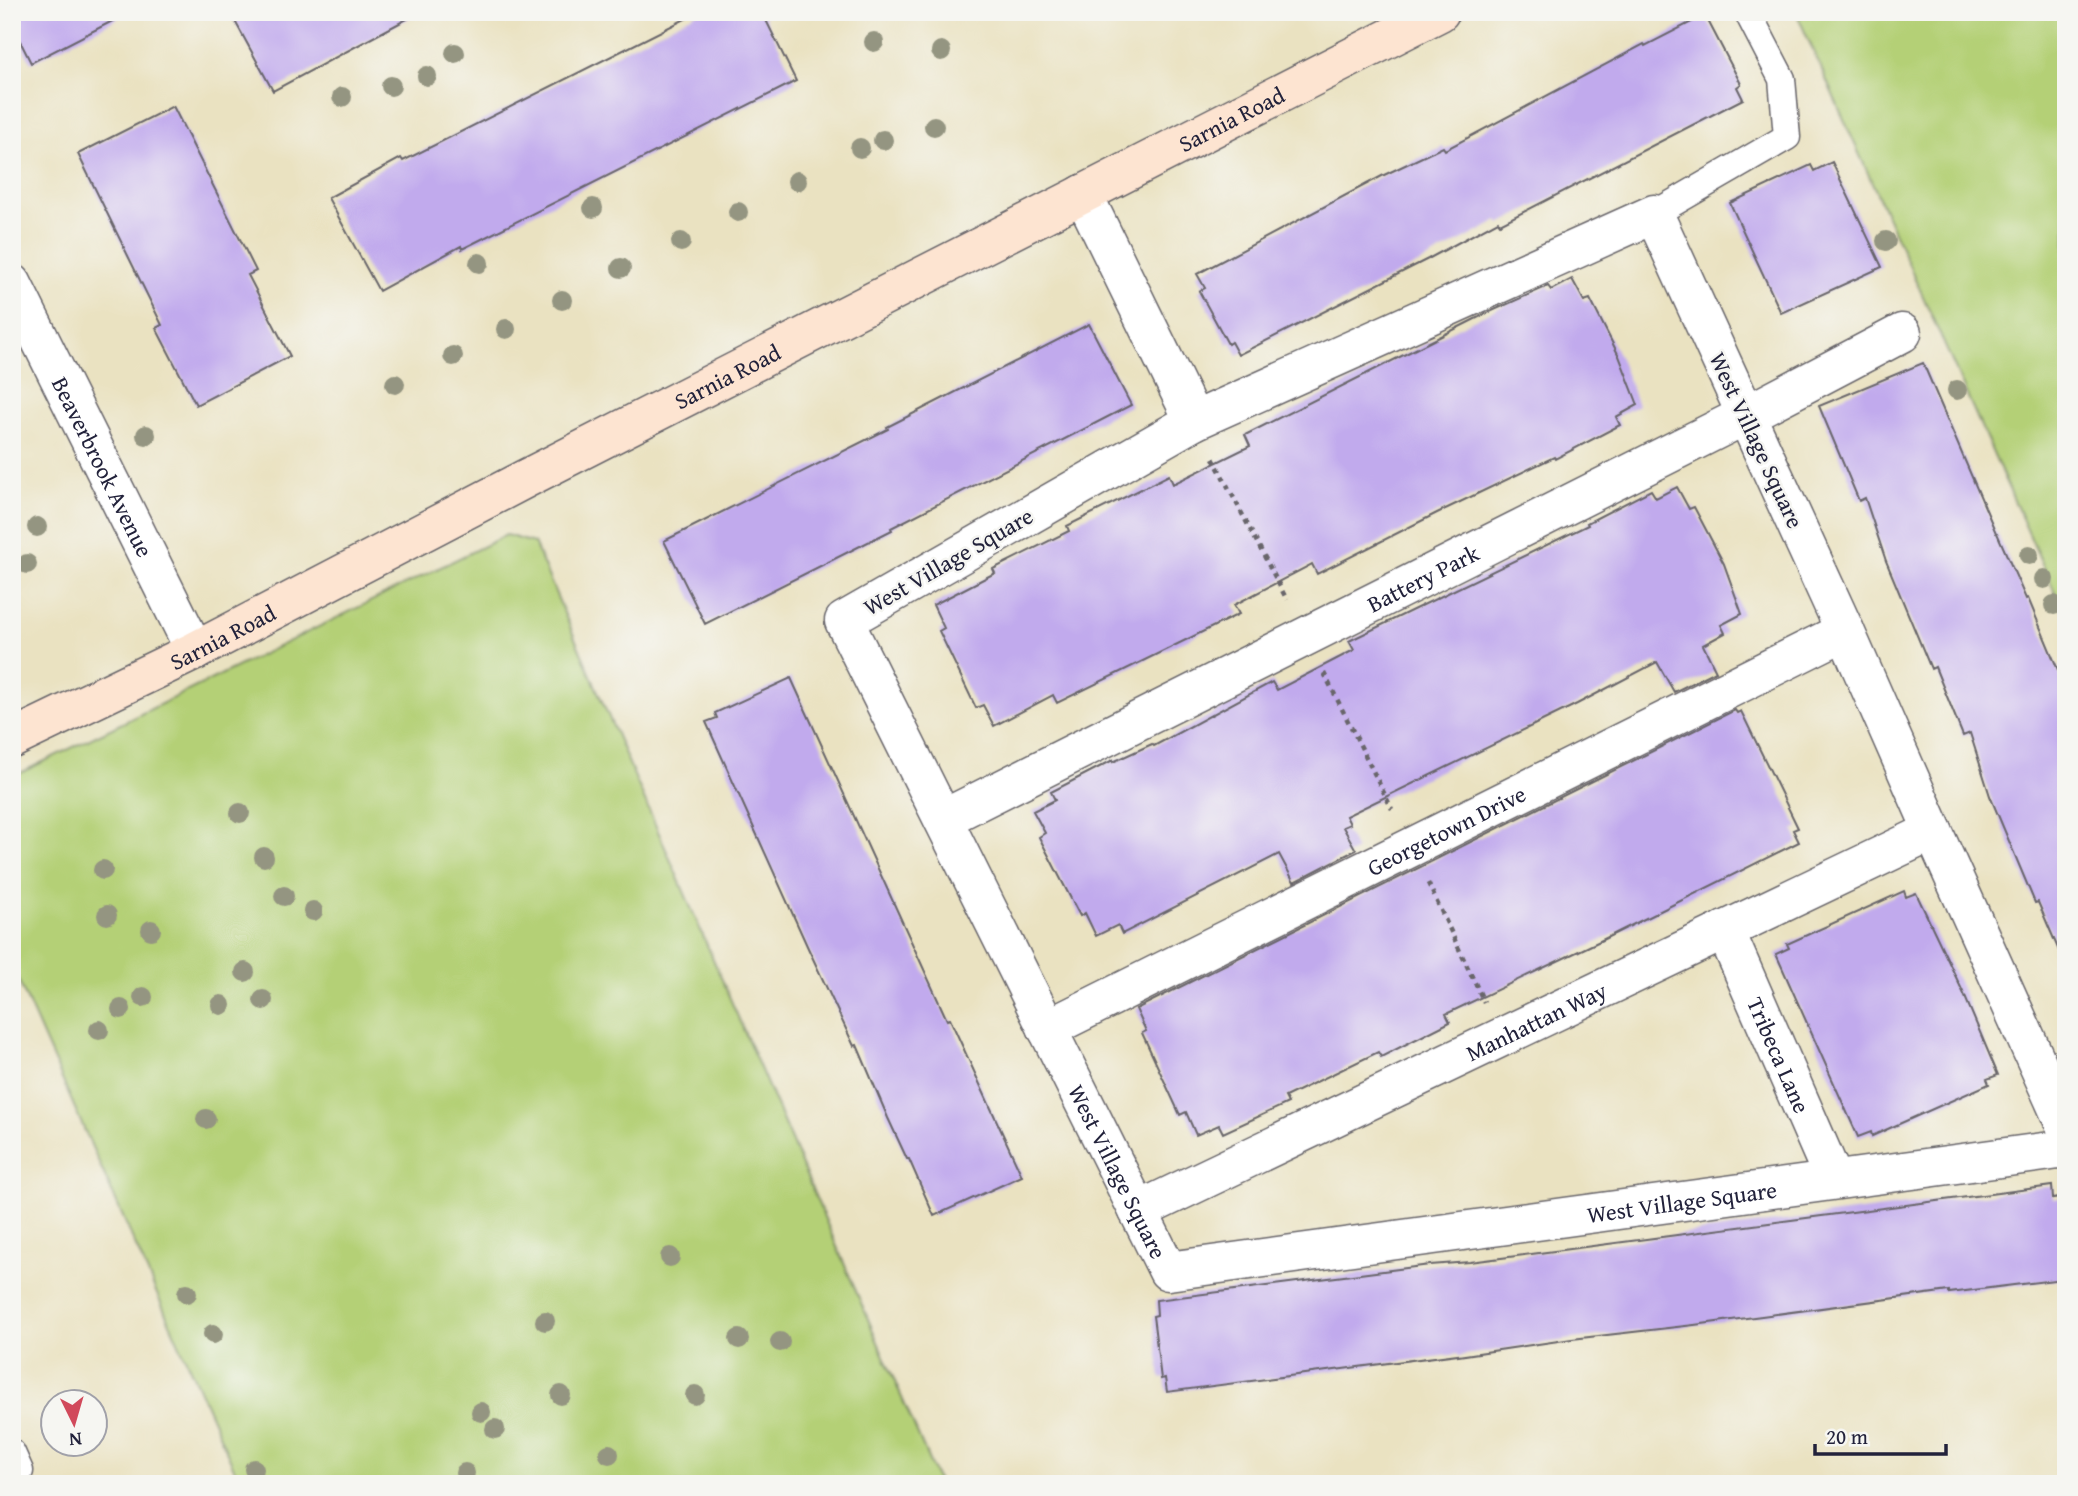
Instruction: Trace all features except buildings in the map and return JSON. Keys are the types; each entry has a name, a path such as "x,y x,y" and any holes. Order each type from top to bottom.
{"main road":[{"name":"Sarnia Road","path":"12,739 195,651 525,479 1440,12"}],"street":[{"path":"1083,194 1194,421"},
{"name":"West Village Square","path":"2066,1127 1845,631 1654,214 1194,421 844,621 1168,1270 2066,1149"},
{"name":"Beaverbrook Avenue","path":"12,283 195,651"},
{"name":"Battery Park","path":"943,819 1746,415 1902,333"},
{"name":"Georgetown Drive","path":"1047,1029 1845,631"},
{"name":"Manhattan Way","path":"1138,1211 1933,831"},
{"name":"Tribeca Lane","path":"1725,930 1834,1180"}],"lane":[{"path":"1654,214 1787,137 1782,79 1750,17"},
{"path":"12,1453 20,1471 12,1474"}],"path":[{"path":"1194,421 1306,637 1501,1037"}],"green space":[{"path":"1796,12 2066,12 2066,617"},
{"path":"506,535 534,543 939,1484 241,1484 12,966 12,777"}]}
